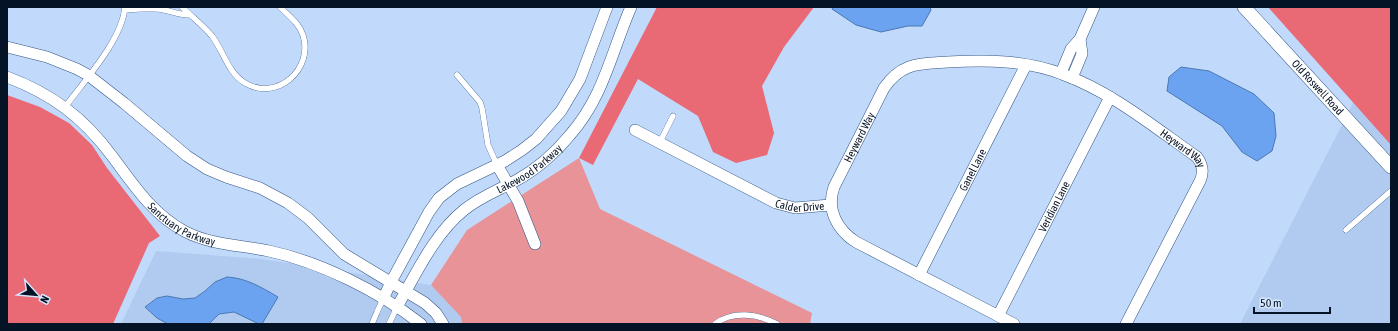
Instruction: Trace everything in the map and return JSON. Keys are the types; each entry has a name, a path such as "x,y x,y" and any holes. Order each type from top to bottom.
{"street":[{"name":"Lakewood Parkway","path":"383,299 429,212 440,198 458,184 497,165 522,150 536,139 561,111 580,79 607,7"},
{"name":"Lakewood Parkway","path":"397,307 440,235 450,222 472,204 534,169 550,156 586,115 606,77 631,7"},
{"path":"1061,73 1071,49 1080,39 1094,7"},
{"name":"Old Roswell Road","path":"1244,7 1391,167"},
{"path":"1072,78 1082,54 1080,39"},
{"path":"7,47 47,57 72,66 124,103 187,156 207,169 260,188 288,203 308,218 344,254 425,303 436,313 443,324"},
{"name":"Heyward Way","path":"830,205 830,196 834,187 884,88 895,74 902,69 920,64 990,60 1026,65 1061,73 1110,97 1197,157 1203,169 1203,176 1126,324"},
{"name":"Ganel Lane","path":"919,275 1026,65"},
{"name":"Sanctuary Parkway","path":"7,77 37,89 65,107 98,138 148,203 159,214 184,231 196,237 210,241 269,251 300,259 335,274 383,299 421,324"},
{"name":"Veridian Lane","path":"998,316 1110,97"},
{"name":"Calder Drive","path":"635,130 776,203 795,208 830,205 835,218 850,238 1014,324"},
{"path":"497,165 518,201 535,244"}],"lane":[{"path":"182,7 214,38 228,66 240,80 260,89 268,89 284,85 298,72 306,50 305,42 297,22 280,7"},
{"path":"65,107 114,40 121,25 125,8 150,8 167,11 178,15 190,16"},
{"path":"457,75 480,102 488,145 497,165"},
{"path":"660,142 673,116"},
{"path":"1346,230 1391,191"},
{"path":"372,324 383,299"},
{"path":"389,324 397,307"},
{"path":"715,324 726,318 746,315 759,316 777,324"}],"shaded area":[{"path":"657,7 814,7 784,47 762,86 774,133 767,155 736,163 713,152 698,116 638,79 593,165 579,158"},
{"path":"1268,7 1391,7 1391,145"},
{"path":"1391,29 1391,324 1240,324 1347,115"},
{"path":"7,95 40,107 69,123 92,145 107,168 160,236 149,243 113,324 7,324"},
{"path":"579,158 600,209 812,313 810,324 462,324 461,317 431,285 467,230"},
{"path":"156,251 261,259 431,285 461,317 462,324 121,324"}],"water":[{"path":"833,7 930,7 931,10 922,26 908,26 881,32 856,25 832,9"},
{"path":"1181,67 1209,71 1254,94 1274,113 1276,136 1272,151 1257,161 1242,152 1222,126 1167,91 1169,77"},
{"path":"227,277 247,281 278,297 262,324 234,312 219,314 209,324 168,324 157,318 145,307 157,298 167,296 183,299 195,298 215,282"}]}
